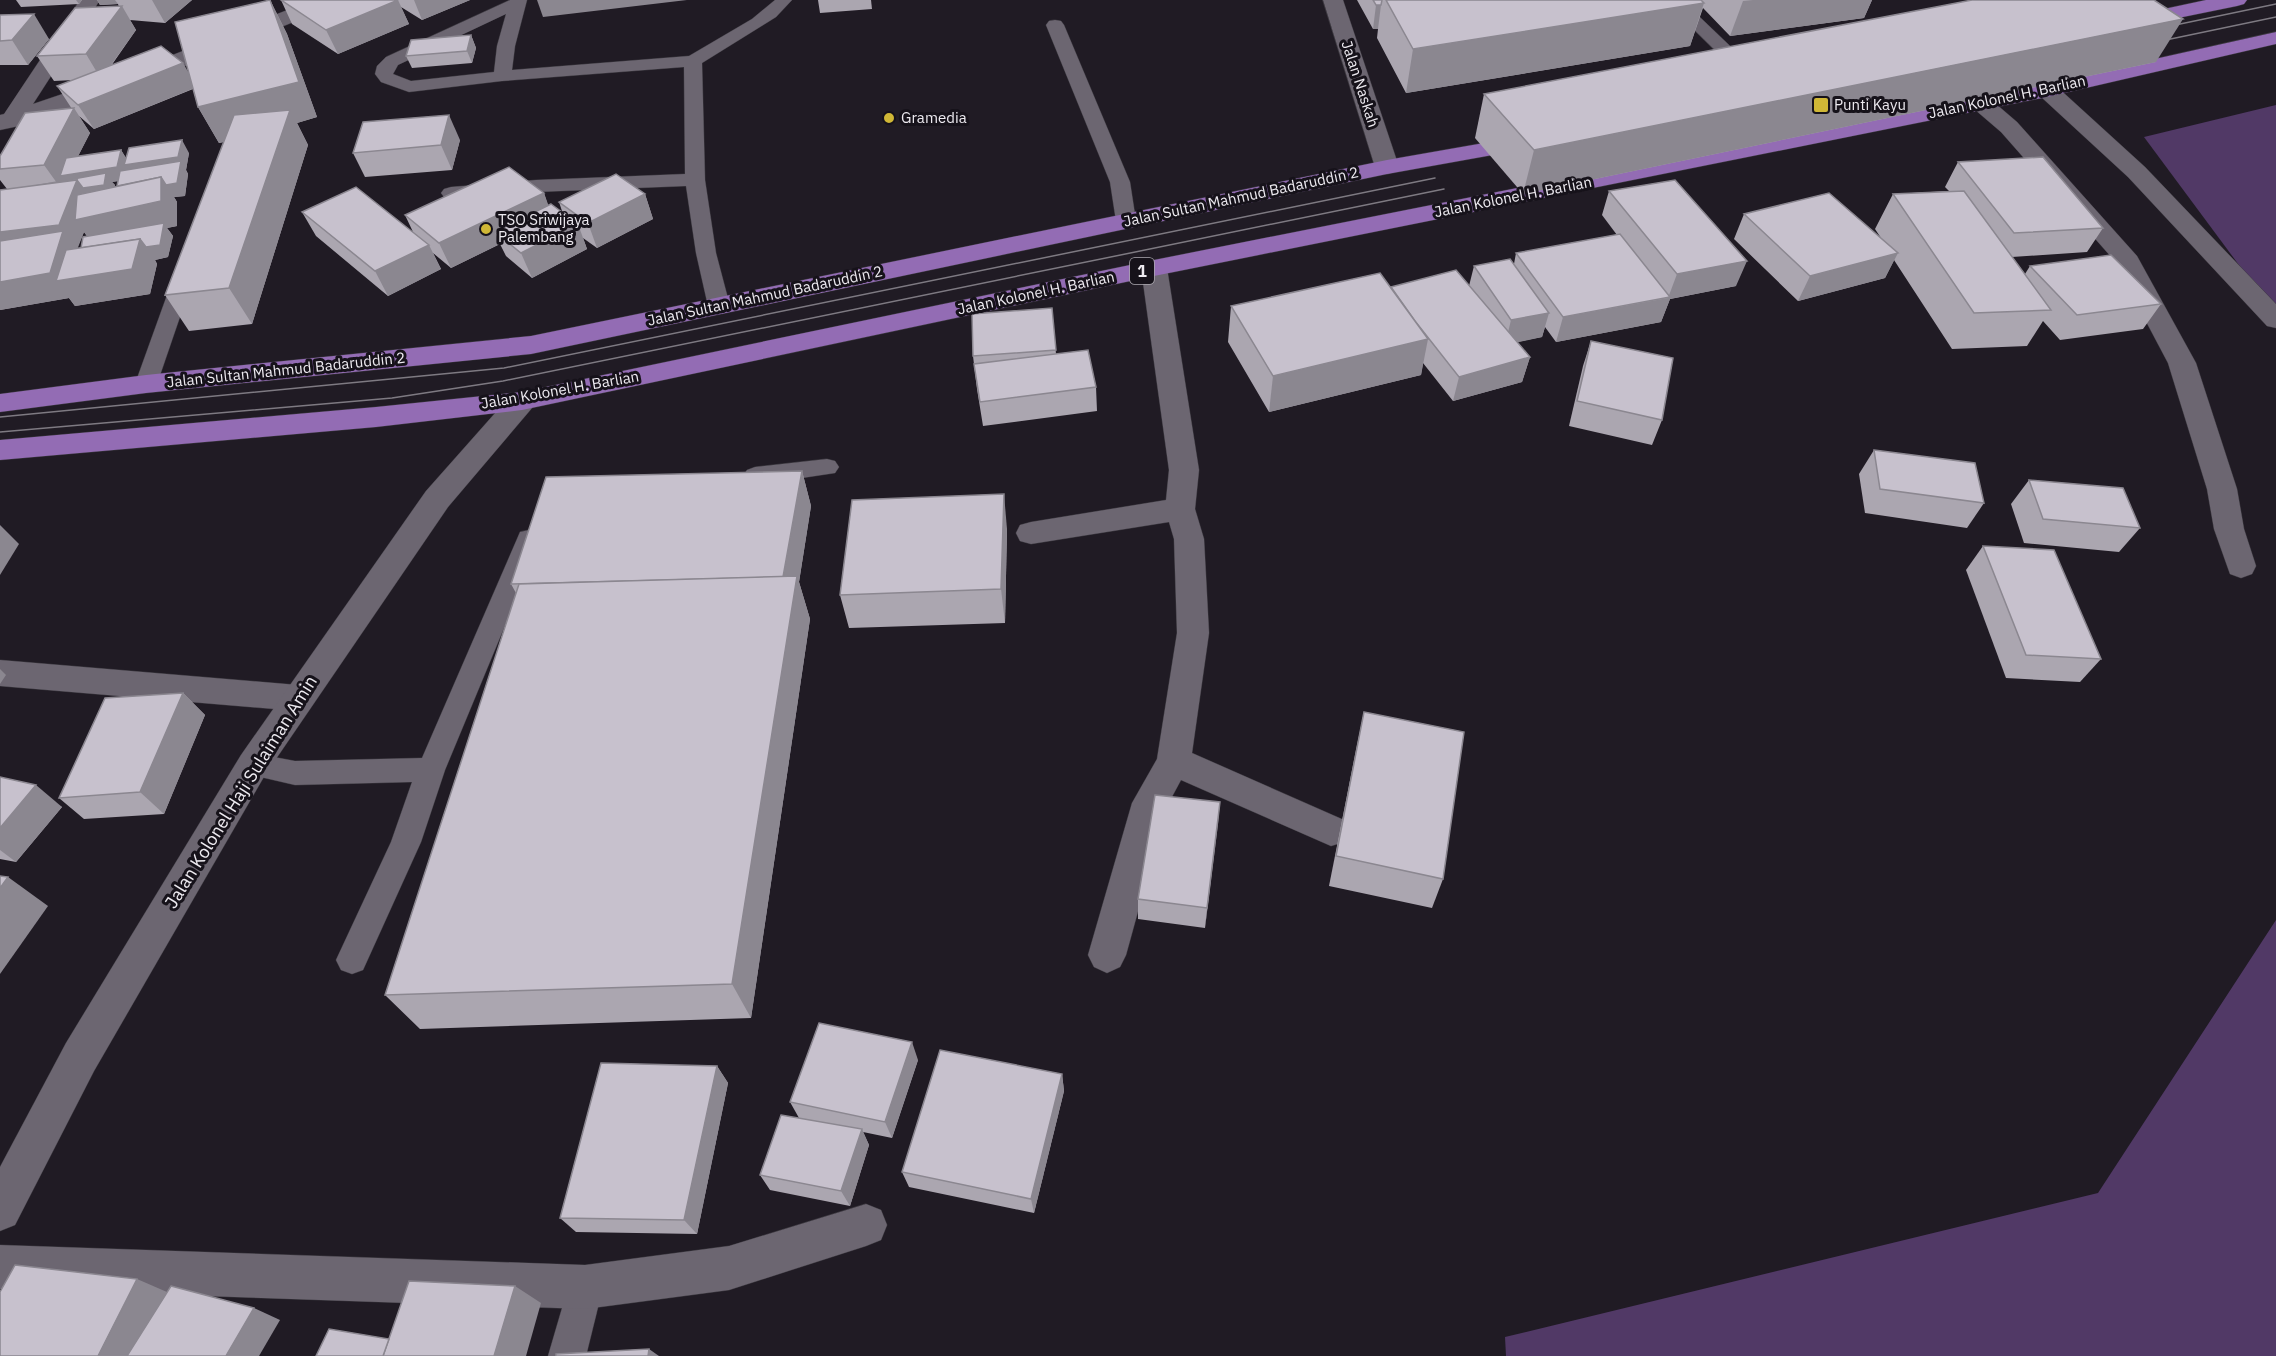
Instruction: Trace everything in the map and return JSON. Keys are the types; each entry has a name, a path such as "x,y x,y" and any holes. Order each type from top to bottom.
{"highway":[{"path":"2115,25 2237,0"},
{"name":"Jalan Kolonel H. Barlian","path":"0,450 376,417 522,400 1154,268 2047,90 2276,38"},
{"name":"Jalan Sultan Mahmud Badaruddin 2","path":"0,403 146,384 531,345 1387,167 1524,143"}],"street":[{"path":"6,122 90,0"},
{"path":"6,122 150,72 331,0"},
{"name":"Jalan Naskah","path":"1334,0 1387,167"},
{"path":"2148,0 2168,14"},
{"path":"2047,90 2077,114 2162,198 2276,320"},
{"path":"1981,103 2009,127 2124,256 2181,363 2222,489 2229,529 2241,566"},
{"path":"1107,955 1150,804 1174,761 1193,633 1189,539 1180,509 1184,470 1154,268"},
{"name":"Jalan Kolonel Haji Sulaiman Amin","path":"0,1209 80,1057 253,765 437,499 522,400"},
{"path":"1031,533 1180,509"},
{"path":"0,673 298,698"},
{"path":"1174,761 1330,831"},
{"path":"0,1267 585,1287 729,1268 866,1225"}],"lane":[{"path":"519,1 392,61 384,70 387,78 409,87 502,76 693,61 783,5 784,0"},
{"path":"1672,0 1745,70"},
{"path":"502,76 506,46 519,1"},
{"path":"1055,25 1120,183 1126,221"},
{"path":"693,61 695,180 706,253 719,306"},
{"path":"451,193 536,186 695,180"},
{"path":"146,384 193,251"},
{"path":"733,478 827,467"},
{"path":"352,960 406,842 431,770 539,514"},
{"path":"253,765 295,774 431,770"},
{"path":"567,1356 585,1287"}],"shaded area":[{"path":"2276,105 2276,315 2144,137"},
{"path":"2276,920 2276,1356 1506,1356 1505,1337 2098,1193"}],"building":[{"path":"270,0 299,82 198,107 175,22"},
{"path":"281,0 398,0 326,30"},
{"path":"1373,0 1382,0 1381,5 1376,5"},
{"path":"1386,0 1701,0 1704,3 1413,49"},
{"path":"1972,0 2154,0 2183,19 1534,150 1484,94"},
{"path":"122,6 86,54 37,56 75,8"},
{"path":"34,14 12,40 0,41 0,15"},
{"path":"471,35 467,51 406,56 411,40"},
{"path":"161,46 183,63 78,105 57,86"},
{"path":"74,108 44,165 0,169 0,156 25,113"},
{"path":"290,110 229,288 165,295 234,115"},
{"path":"449,115 441,145 353,153 363,122"},
{"path":"182,140 178,157 124,165 129,148"},
{"path":"121,150 117,167 60,176 66,158"},
{"path":"2043,157 2103,228 2014,233 1958,162"},
{"path":"181,161 177,183 166,185 161,177 117,186 120,171"},
{"path":"509,167 544,193 439,243 405,215"},
{"path":"106,173 104,185 83,188 77,180 35,186"},
{"path":"616,174 645,194 588,223 559,202"},
{"path":"161,177 161,201 75,220 77,195"},
{"path":"77,180 59,225 0,232 0,190"},
{"path":"1675,180 1747,261 1677,274 1609,191"},
{"path":"356,187 429,245 375,271 302,212"},
{"path":"1964,191 2051,310 1974,313 1893,194"},
{"path":"1829,193 1898,253 1810,276 1744,214"},
{"path":"551,204 578,224 521,253 495,232"},
{"path":"164,223 160,245 146,247 140,239 81,248 83,237"},
{"path":"63,231 50,273 0,282 0,241"},
{"path":"1620,234 1670,297 1563,317 1516,253"},
{"path":"140,239 132,269 56,281 66,250"},
{"path":"2111,255 2161,304 2077,315 2030,266"},
{"path":"1510,259 1549,313 1511,320 1474,266"},
{"path":"1456,270 1530,357 1459,377 1391,287"},
{"path":"1380,273 1428,339 1273,376 1231,306"},
{"path":"1052,308 1056,350 973,356 972,314"},
{"path":"1591,341 1673,358 1662,420 1577,401"},
{"path":"1088,350 1096,387 980,402 974,364"},
{"path":"1874,450 1975,463 1984,503 1880,489"},
{"path":"802,471 783,577 511,584 546,477"},
{"path":"2029,480 2123,488 2140,528 2043,519"},
{"path":"1004,494 1001,589 840,595 852,500"},
{"path":"1983,546 2054,550 2101,659 2026,655"},
{"path":"797,576 732,984 385,995 519,584"},
{"path":"183,693 140,792 59,798 105,698"},
{"path":"1364,712 1464,732 1443,879 1336,856"},
{"path":"0,777 36,785 0,828"},
{"path":"1155,795 1220,802 1207,908 1138,899"},
{"path":"0,876 8,877 0,888"},
{"path":"819,1023 912,1042 885,1122 790,1102"},
{"path":"940,1050 1062,1074 1031,1199 902,1172"},
{"path":"601,1063 717,1066 684,1220 560,1218"},
{"path":"781,1115 862,1129 841,1191 760,1175"},
{"path":"15,1265 137,1279 98,1356 0,1356 0,1292"},
{"path":"409,1281 515,1286 494,1356 383,1356"},
{"path":"171,1286 254,1308 226,1356 127,1356"},
{"path":"329,1329 389,1339 383,1356 316,1356"},
{"path":"649,1349 648,1356 556,1356 556,1354"}],"tram line":[{"path":"2161,28 2276,4"},
{"path":"2161,41 2276,17"},
{"path":"0,417 504,368 1435,178"},
{"path":"0,432 392,398 503,381 1444,189"}],"place":[{"name":"Punti Kayu","path":"1821,105"},
{"name":"Gramedia","path":"889,118"},
{"name":"TSO Sriwijaya Palembang","path":"486,229"}]}
